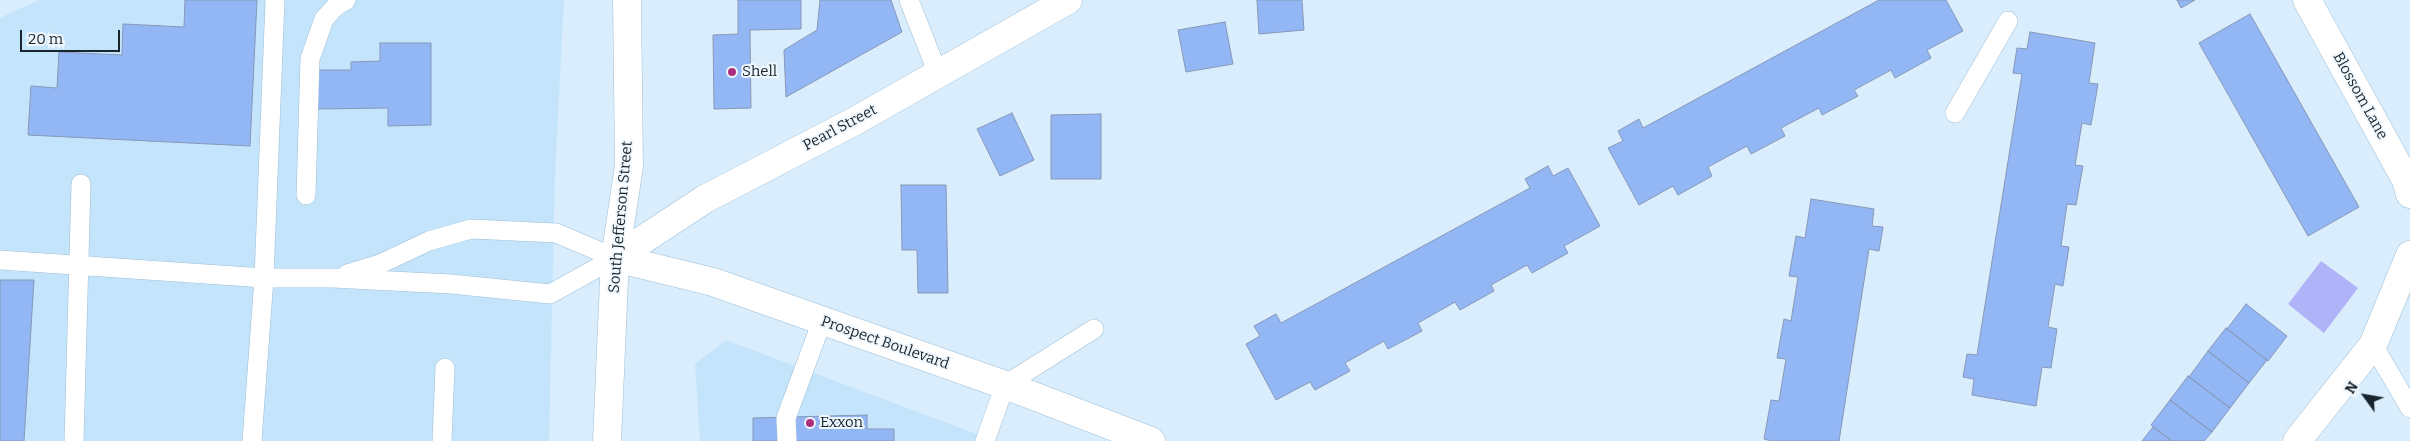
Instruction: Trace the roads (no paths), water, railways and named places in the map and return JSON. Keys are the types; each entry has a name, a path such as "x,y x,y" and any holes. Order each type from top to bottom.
{"street":[{"name":"South Jefferson Street","path":"609,439 615,258 629,166 627,0"},
{"name":"Pearl Street","path":"615,258 704,198 855,121 1068,0"},
{"name":"Blossom Lane","path":"2307,0 2406,180 2410,194"},
{"path":"2297,441 2373,345 2410,254"},
{"name":"Prospect Boulevard","path":"615,258 713,282 1005,385 1151,441"}],"lane":[{"path":"252,441 264,278 275,0"},
{"path":"306,194 310,59 324,19 336,6 346,0"},
{"path":"909,0 938,74"},
{"path":"1955,113 2008,21"},
{"path":"74,441 81,184"},
{"path":"333,278 380,264 429,241 471,229 556,234 615,258"},
{"path":"0,260 80,267 264,278 333,278 451,284 550,294 615,258"},
{"path":"787,441 786,418 822,321"},
{"path":"985,441 1005,385 1094,329"},
{"path":"2373,345 2410,408"},
{"path":"442,441 445,368"}],"place":[{"name":"Shell","path":"732,72"},
{"name":"Exxon","path":"810,423"}]}
